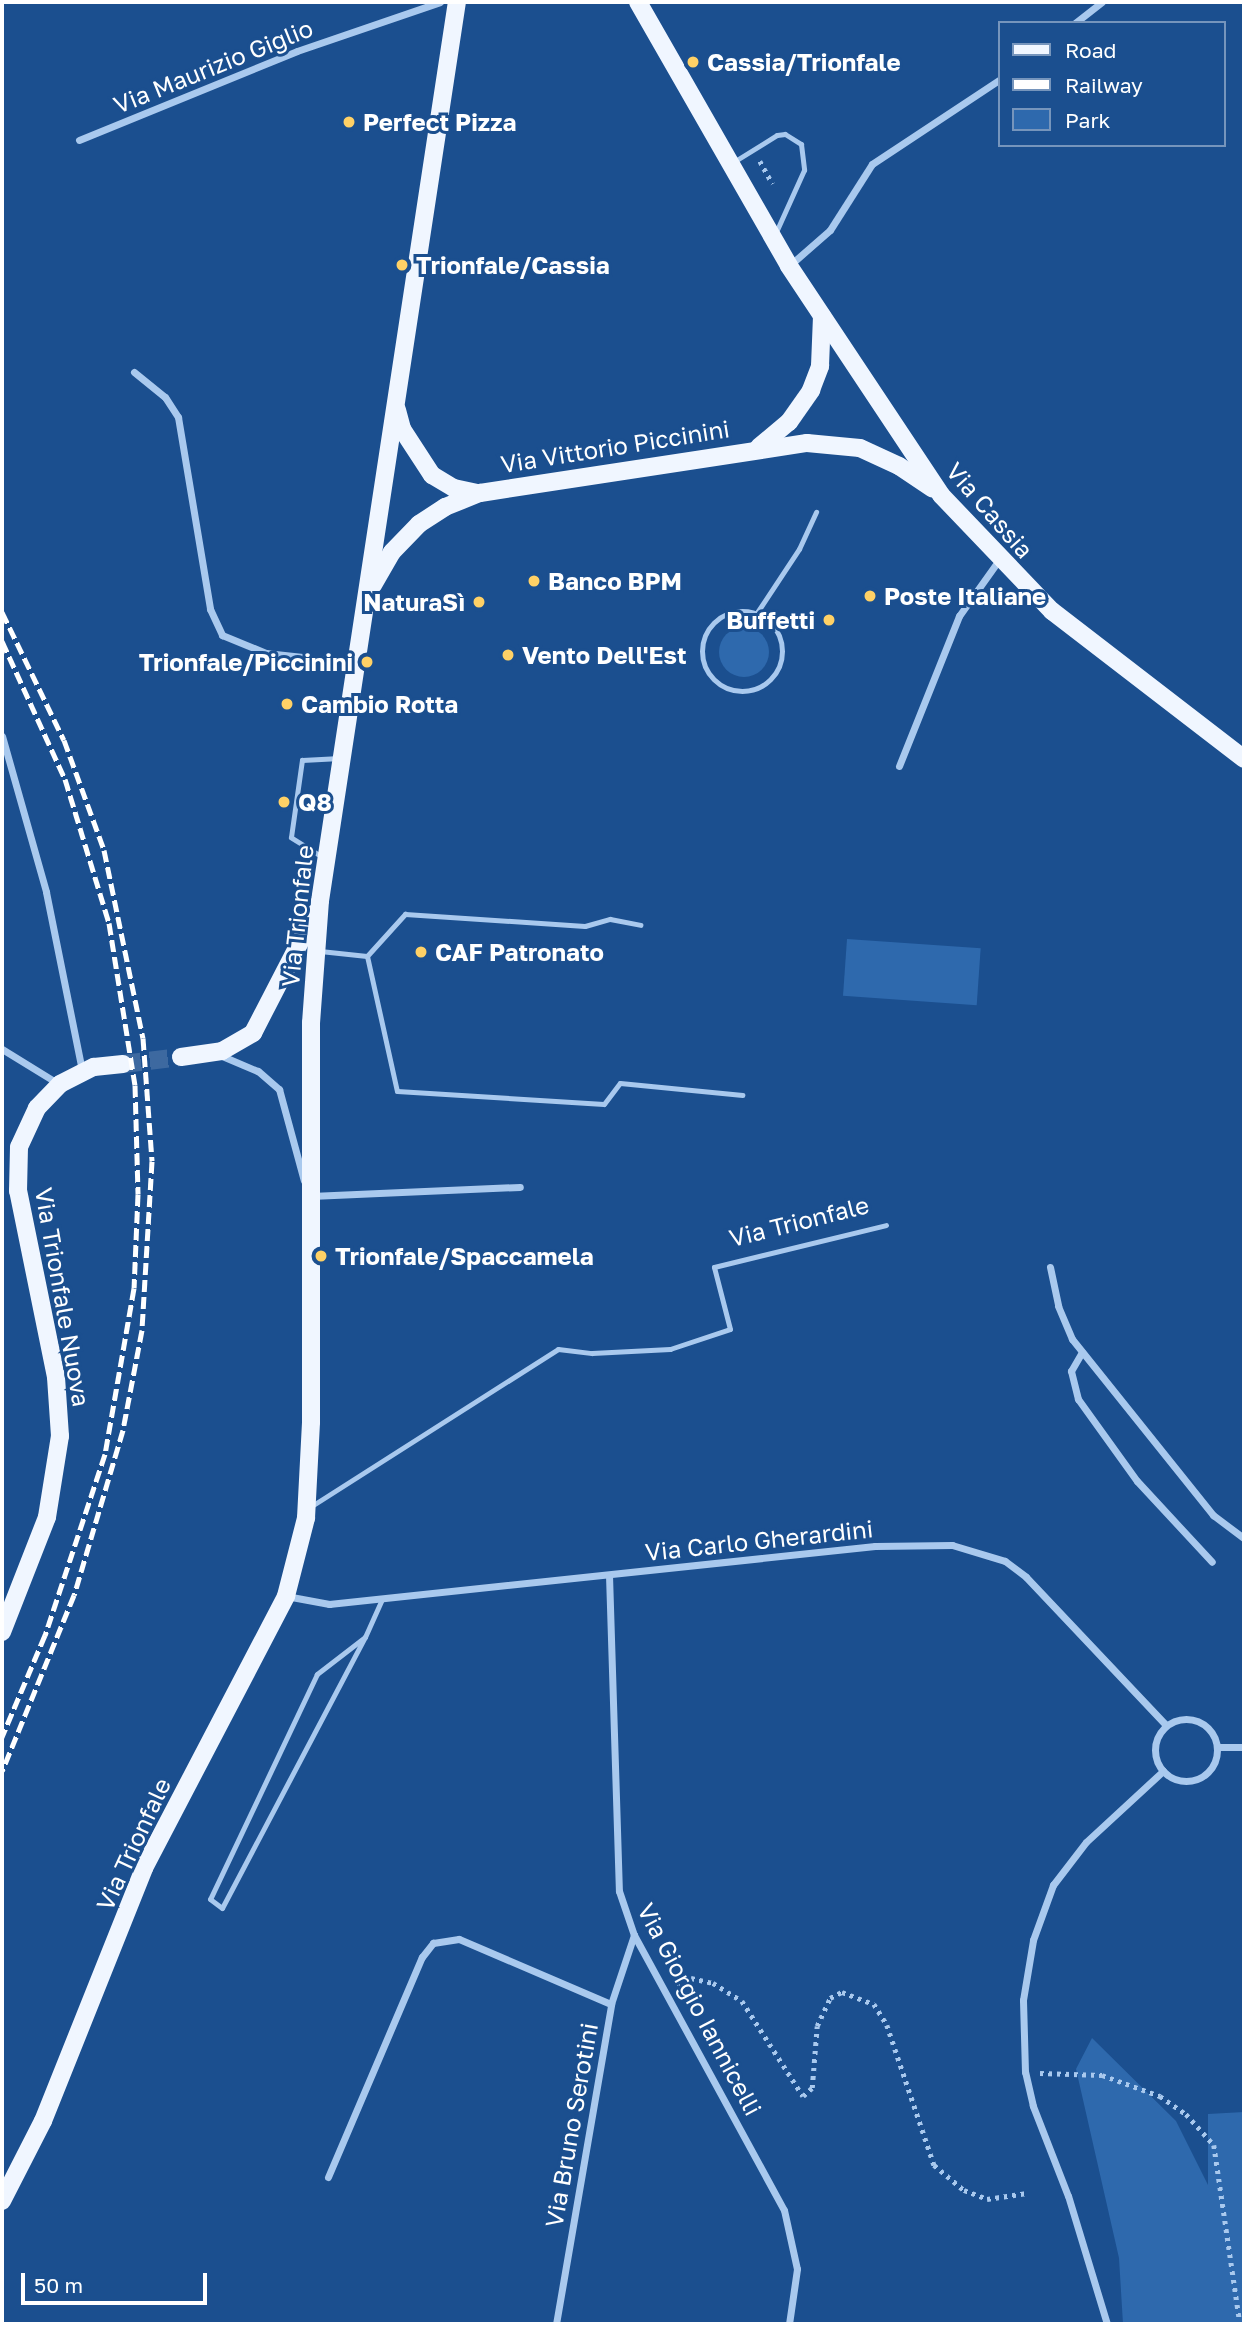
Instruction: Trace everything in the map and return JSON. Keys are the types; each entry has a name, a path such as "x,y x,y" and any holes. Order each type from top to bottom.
{"main road":[{"name":"Via Trionfale","path":"2,2201 43,2121 145,1868 286,1595 307,1509 311,1422 308,1196 320,901 368,594 376,516 396,403 457,2"},
{"name":"Via Cassia","path":"638,2 789,266 941,495 999,560 1081,636 1244,758"},
{"name":"Via Vittorio Piccinini","path":"759,447 789,422 815,382 822,316"},
{"name":"Via Vittorio Piccinini","path":"396,403 402,429 427,470 448,486 480,493"},
{"name":"Via Vittorio Piccinini","path":"368,594 392,552 419,524 480,493 759,447 818,443 859,449 908,471 941,495"},
{"path":"181,1057 211,1054 242,1042 261,1022 320,901"},
{"name":"Via Trionfale Nuova","path":"2,1632 47,1517 59,1456 56,1377 21,1209 17,1166 25,1128 37,1108 60,1084 82,1070 123,1064"}],"street":[{"name":"Via Maurizio Giglio","path":"79,140 297,51 440,2"},
{"path":"1078,21 1102,2"},
{"path":"789,266 830,230 872,164 998,81"},
{"path":"134,372 165,397 178,416 210,609 222,635 266,653 357,663"},
{"path":"899,766 959,617 999,560"},
{"path":"2,736 46,892 82,1070"},
{"path":"2,1049 60,1084"},
{"path":"211,1054 248,1065 279,1088 308,1196 520,1187"},
{"path":"1050,1267 1061,1315 1082,1352 1213,1515 1244,1538"},
{"path":"1082,1352 1071,1371 1078,1399 1130,1473 1212,1562"},
{"name":"Via Carlo Gherardini","path":"286,1595 329,1604 876,1546 952,1545 978,1549 1026,1577 1166,1726"},
{"name":"Via Giorgio Iannicelli","path":"609,1575 616,1871 634,1935 667,1991 784,2210 797,2269 789,2324"},
{"path":"1181,1719 1198,1721 1211,1731 1217,1747 1213,1766 1199,1779 1180,1781 1163,1771 1154,1748 1166,1726 1181,1719"},
{"path":"1217,1747 1244,1747"},
{"path":"1107,2324 1025,2073 1023,2000 1033,1940 1053,1885 1086,1842 1163,1771"},
{"name":"Via Bruno Serotini","path":"556,2324 611,2004 634,1935"},
{"path":"328,2177 422,1958 433,1943 459,1939 611,2004"}],"lane":[{"path":"732,163 777,135 785,134 801,144 804,170 773,237"},
{"path":"756,614 799,549 816,512"},
{"path":"743,611 756,614 776,630 782,655 779,667 762,686 750,691 724,687 706,668 703,642 718,620 743,611"},
{"path":"327,859 291,837 302,760 343,758"},
{"path":"367,956 405,914 585,926 610,919 640,925"},
{"path":"316,951 367,956"},
{"path":"367,956 397,1091 604,1104 620,1083 742,1095"},
{"name":"Via Trionfale","path":"307,1509 558,1349 592,1353 670,1349 730,1329 713,1267 886,1225"},
{"path":"365,1637 317,1674 210,1899 222,1908 365,1637 382,1599"}],"path":[{"path":"759,160 773,184"},
{"path":"667,1991 691,1978 713,1983 742,2001 803,2096 812,2088 817,2026 830,1998 842,1992 874,2004 887,2025 934,2165 964,2190 988,2199 1027,2193"},
{"path":"1025,2073 1102,2075 1160,2096 1186,2114 1214,2145 1240,2324"}],"green space":[{"path":"744,627 762,634 769,652 762,670 744,677 726,670 719,652 726,634"},
{"path":"847,939 981,948 977,1005 843,996"},
{"path":"1092,2038 1176,2121 1208,2185 1208,2114 1244,2112 1244,2324 1123,2324 1119,2258 1076,2069"}],"tunnel":[{"path":"123,1064 181,1057"}],"railway":[{"path":"2,612 64,740 104,850 143,1038 152,1161 142,1330 123,1430 74,1595 2,1771"},
{"path":"2,641 65,779 109,923 135,1085 138,1194 134,1288 105,1454 45,1635 2,1737"}],"place":[{"name":"Cassia/Trionfale","path":"693,62"},
{"name":"Perfect Pizza","path":"349,122"},
{"name":"Trionfale/Cassia","path":"402,265"},
{"name":"Banco BPM","path":"534,581"},
{"name":"Poste Italiane","path":"870,596"},
{"name":"NaturaSì","path":"479,602"},
{"name":"Buffetti","path":"829,620"},
{"name":"Vento Dell'Est","path":"508,655"},
{"name":"Trionfale/Piccinini","path":"367,662"},
{"name":"Cambio Rotta","path":"287,704"},
{"name":"Q8","path":"284,802"},
{"name":"CAF Patronato","path":"421,952"},
{"name":"Trionfale/Spaccamela","path":"321,1256"}]}
